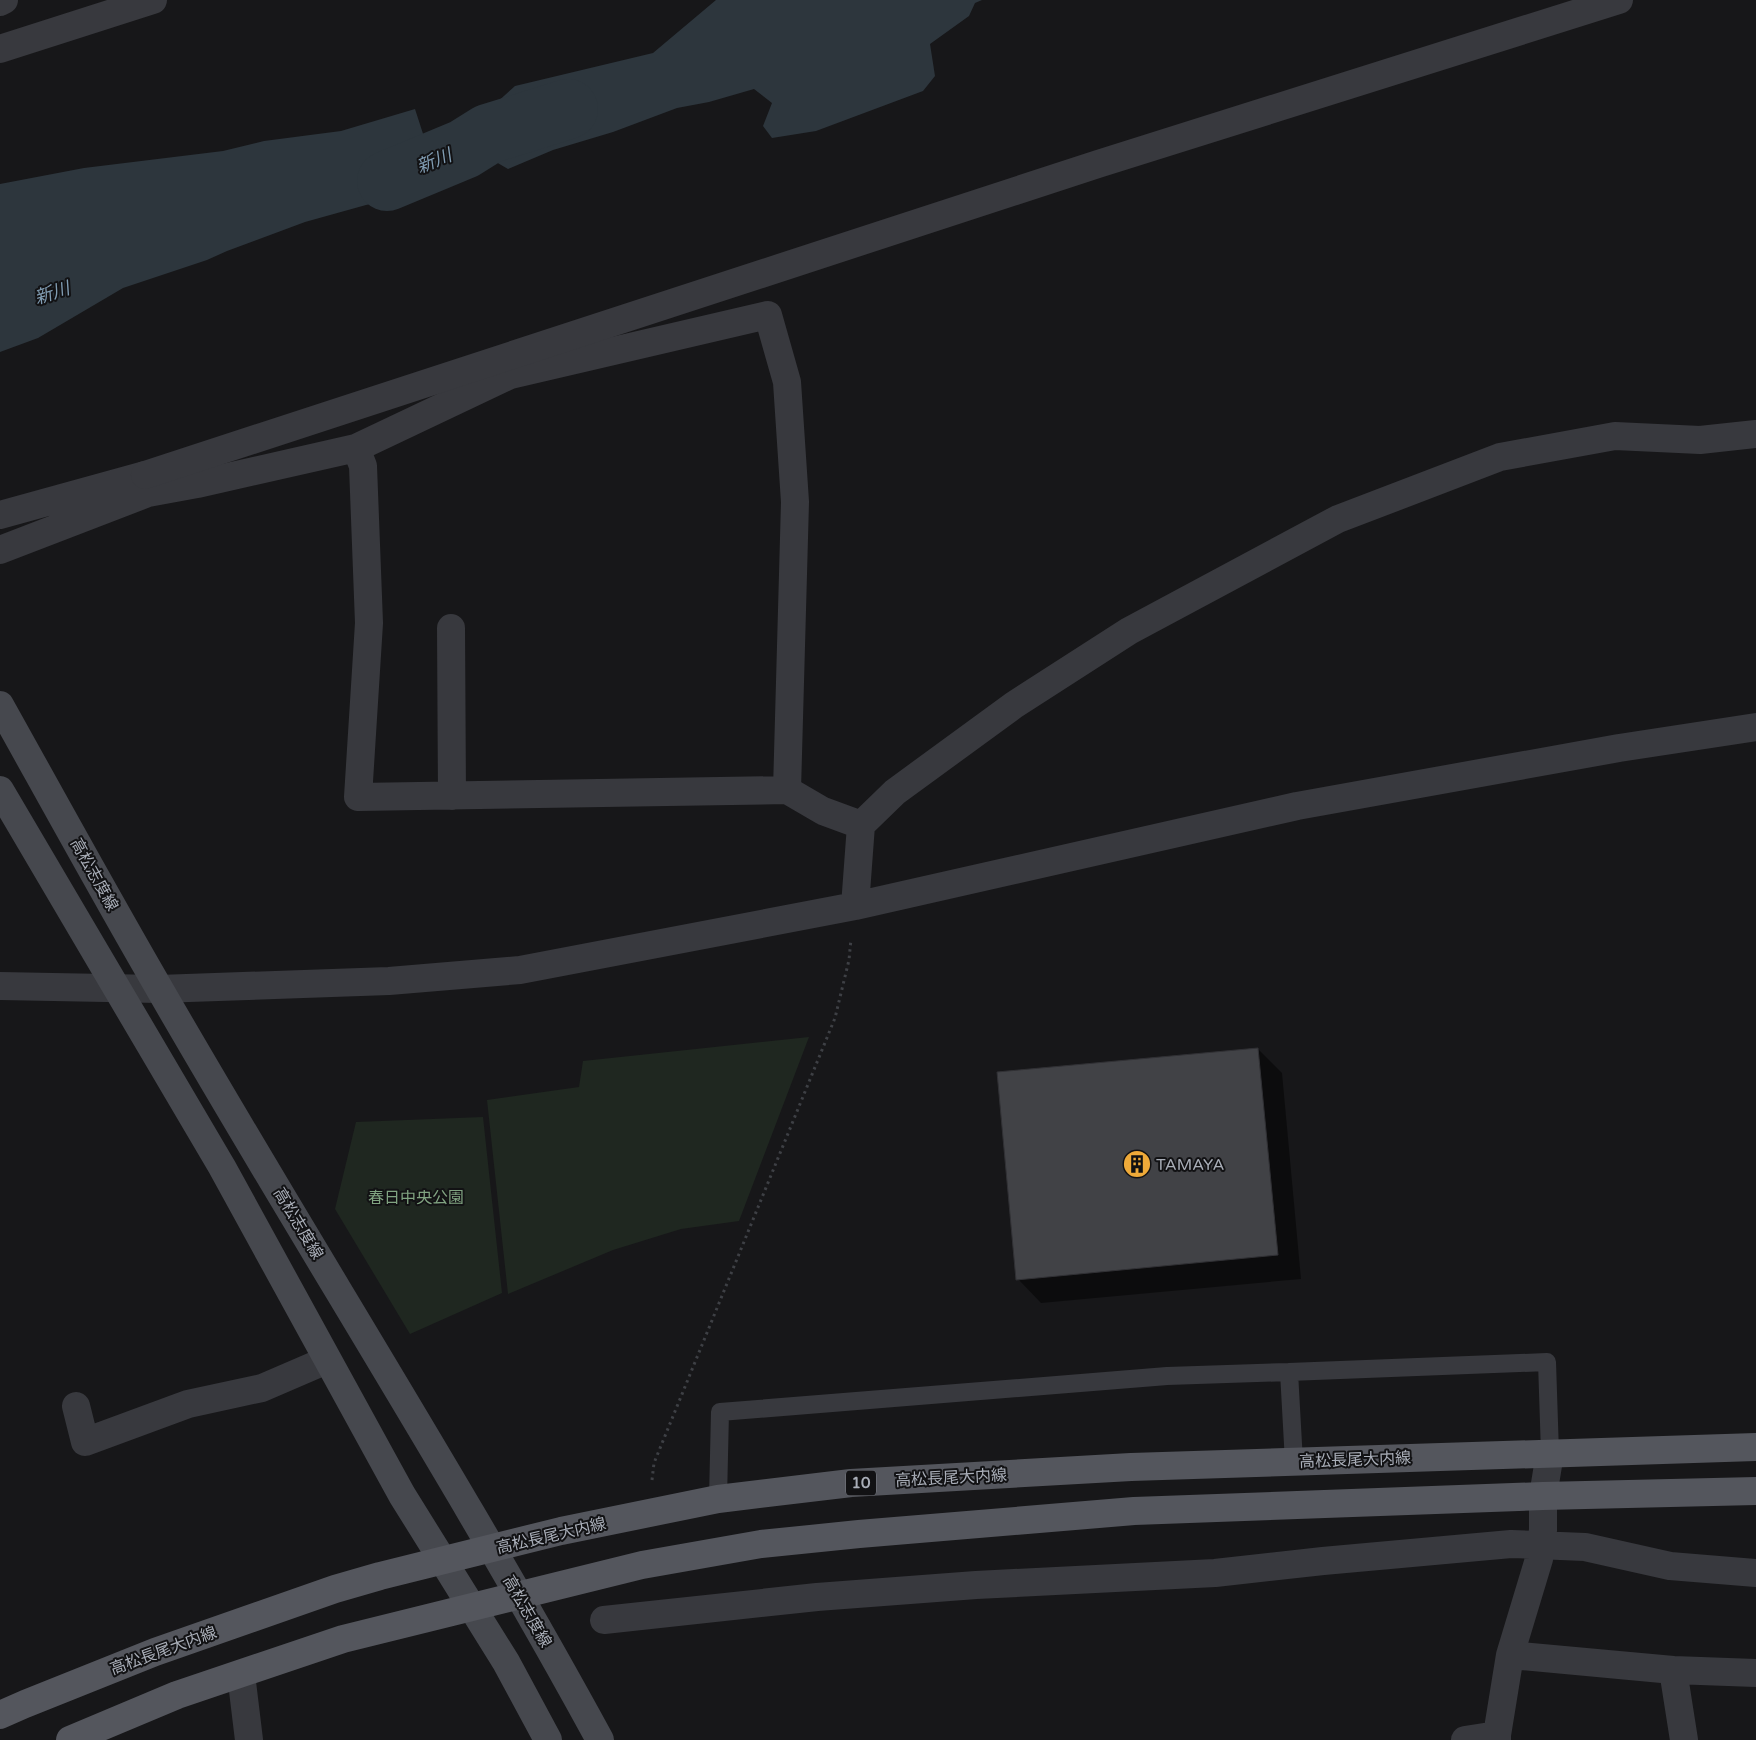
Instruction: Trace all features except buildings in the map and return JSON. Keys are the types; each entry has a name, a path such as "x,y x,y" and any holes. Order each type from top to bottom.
{"main road":[{"name":"高松志度線","path":"0,705 159,989 492,1549 551,1650 600,1740"},
{"path":"0,790 222,1167 402,1495 506,1662 548,1740"},
{"name":"高松長尾大内線","path":"0,1715 155,1652 335,1589 560,1531 718,1499 851,1483 1131,1467 1756,1447"},
{"path":"70,1740 177,1695 343,1639 642,1565 762,1544 1134,1511 1544,1496 1756,1491"}],"street":[{"path":"0,2 4,0"},
{"path":"0,49 152,0"},
{"path":"0,550 147,484 1098,164 1619,0"},
{"path":"0,515 147,484 197,484 356,448 510,375 768,315 787,382 795,502 787,790"},
{"path":"855,906 861,826 895,792 1014,705 1129,631 1338,519 1500,457 1615,436 1700,440 1756,434"},
{"path":"356,448 363,466 369,623 358,797 787,790 823,811 861,826"},
{"path":"451,628 452,796"},
{"path":"0,986 159,989 389,981 520,970 855,906 1297,806 1619,748 1756,727"},
{"path":"76,1406 85,1442 188,1404 262,1388 327,1360"},
{"path":"1465,1740 1497,1737 1510,1655 1539,1559 1543,1530 1544,1496 1550,1453"},
{"path":"604,1620 847,1595 986,1584 1215,1573 1511,1544 1585,1547 1670,1566 1756,1573"},
{"path":"1510,1655 1673,1670 1756,1674"},
{"path":"1673,1670 1684,1740"},
{"path":"241,1674 249,1740"}],"lane":[{"path":"718,1499 720,1412 1167,1376 1546,1362 1550,1453"},
{"path":"1290,1372 1294,1462"}],"path":[{"path":"648,1513 654,1464 835,1018 849,960 855,906"}],"green space":[{"path":"809,1037 739,1221 681,1229 613,1250 508,1294 487,1100 579,1087 583,1061"},
{"name":"春日中央公園","path":"483,1117 502,1293 410,1334 335,1209 356,1122"}],"water":[{"path":"716,0 982,0 975,3 969,16 930,44 935,76 923,91 816,131 772,138 763,126 772,103 754,89 709,102 677,108 613,132 553,150 508,169 496,162 484,114 515,86 653,53"},
{"path":"415,109 426,143 460,135 467,161 435,170 440,189 366,205 305,222 207,260 123,288 38,338 0,352 0,184 84,168 223,151 264,141 341,131"}],"waterway":[{"name":"新川","path":"387,181 464,149 488,134 568,109"}],"place":[{"name":"TAMAYA","path":"1137,1164"}]}
